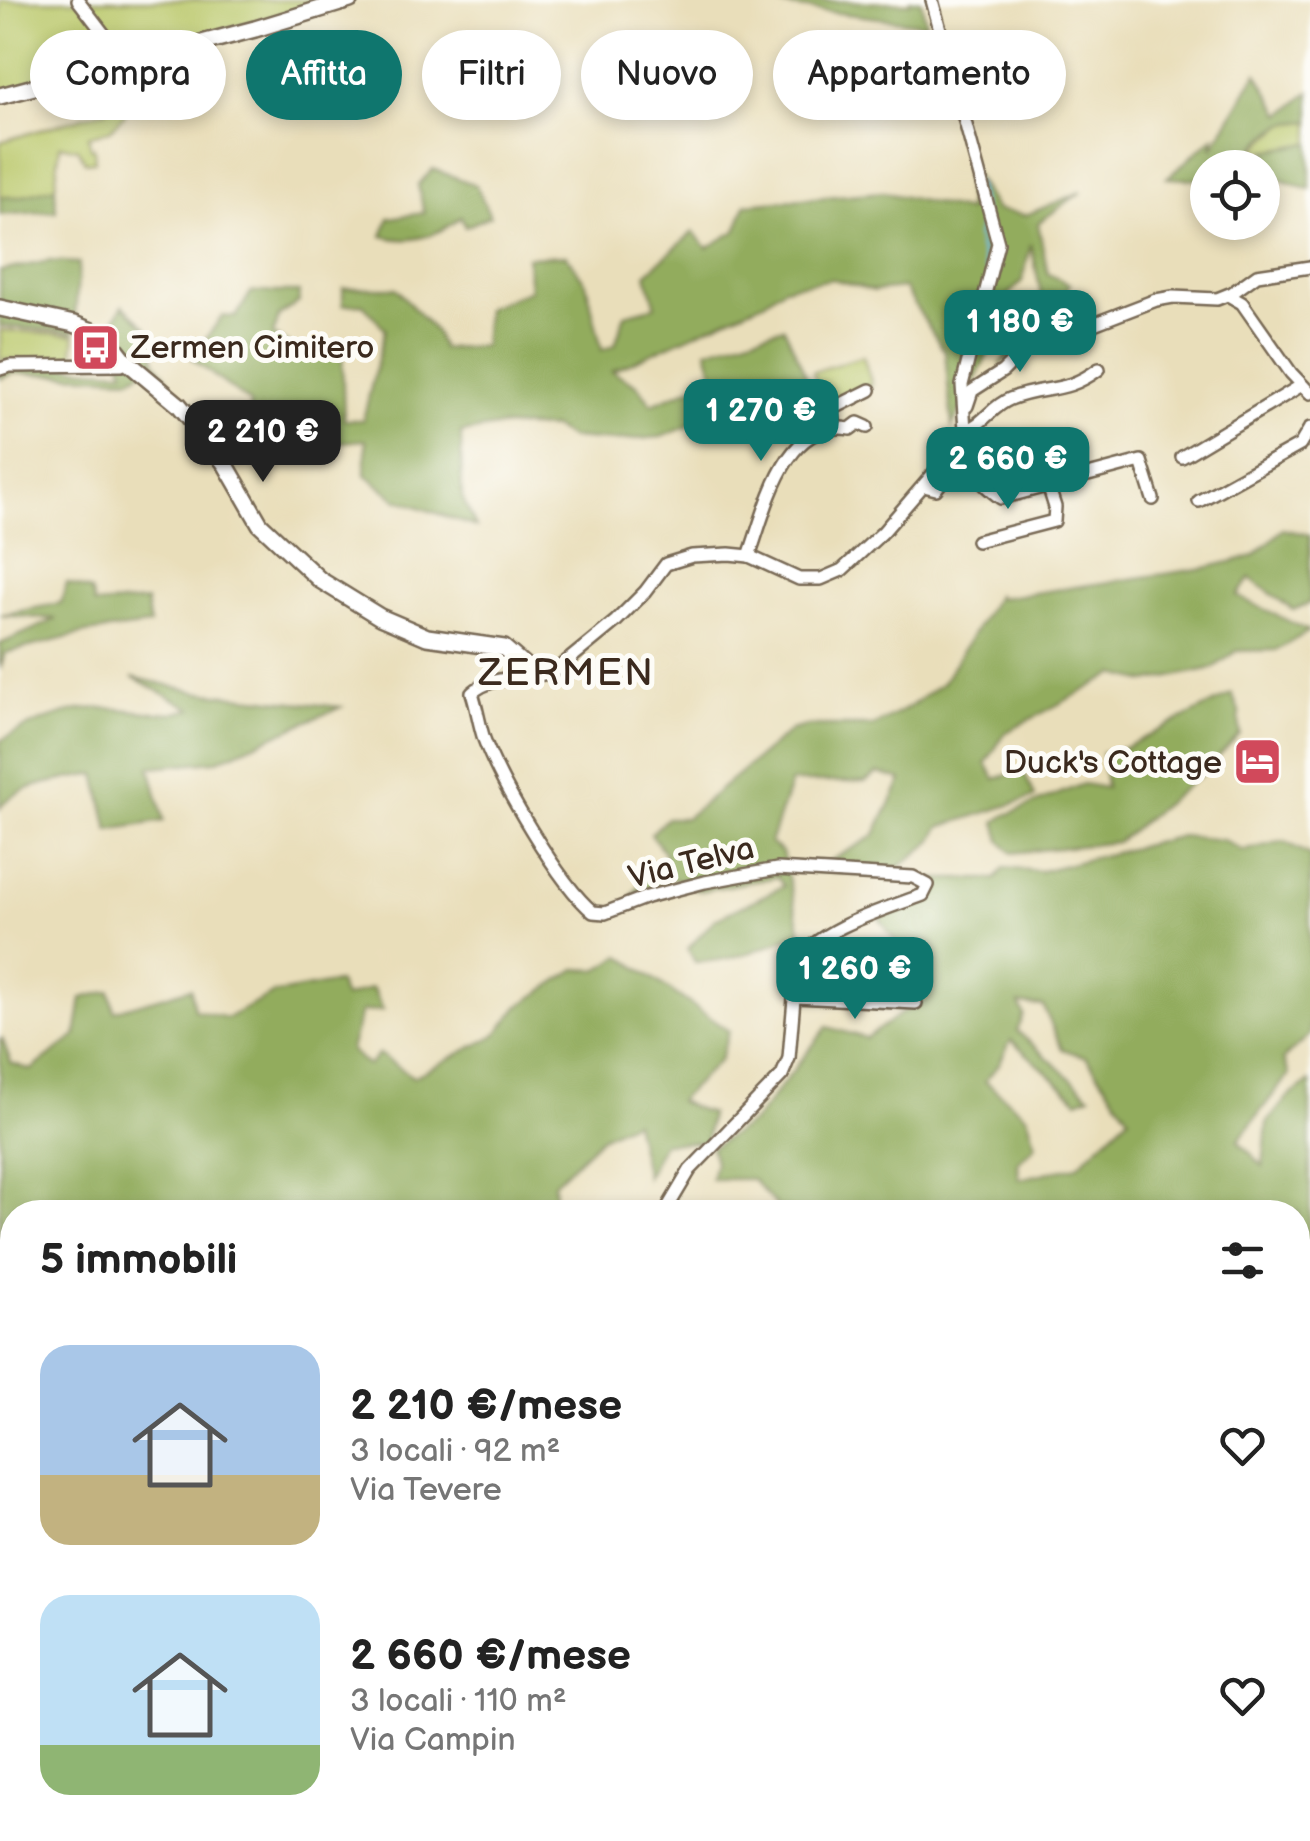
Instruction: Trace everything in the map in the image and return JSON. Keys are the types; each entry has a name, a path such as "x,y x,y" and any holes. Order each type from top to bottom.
{"main road":[{"path":"226,37 350,0"},
{"path":"0,96 30,88"},
{"path":"0,308 74,324 107,337 127,362 179,405 226,465 260,524 320,580 380,617 427,636 504,648 532,673"}],"street":[{"path":"78,0 101,30"},
{"path":"532,673 556,671 616,621 666,564 692,556 749,556 799,579 821,579 842,570 959,444 964,424 962,385 998,243 932,0"},
{"path":"964,424 972,392 1023,350 1156,300 1217,299 1257,276 1310,267"},
{"path":"1182,457 1306,389 1242,303 1230,294"},
{"path":"0,370 10,366 121,366 127,362"},
{"path":"964,424 975,427 994,408 1012,398 1077,385 1098,369"},
{"path":"835,426 832,409 870,390"},
{"path":"749,556 788,455 797,445 835,426 850,429 858,423 867,427"},
{"path":"1198,501 1300,445 1310,428"},
{"path":"924,486 936,488 947,474 960,468 972,472 1001,498 1141,461 1152,498"},
{"path":"978,541 1054,520 1055,507 1048,485"},
{"name":"Via Telva","path":"532,673 476,688 472,693 483,735 527,821 570,886 593,912 605,913 647,896 776,869 912,877 928,885 923,894 844,926 803,952 796,963 789,1058 782,1075 690,1170 671,1200"},
{"path":"796,997 916,1003"}],"green space":[{"path":"0,0 329,0 226,30 30,30 30,87 0,96"},
{"path":"784,0 921,0 926,24 782,6"},
{"path":"1257,73 1282,115 1310,92 1310,121 1285,124 1251,150 1199,150 1214,137 1212,149"},
{"path":"73,120 119,120 110,130 88,136 95,161 85,162 78,149 60,145 55,187 18,197 0,197 0,142"},
{"path":"1310,121 1310,143 1254,150 1284,124"},
{"path":"1310,143 1310,190 1280,180 1280,150 1272,150"},
{"path":"1190,158 1190,179 1167,178"},
{"path":"965,160 996,210 1026,215 1081,192 1038,223 1048,274 1070,284 1039,333 999,365 1040,314 1041,295 1031,244 1022,282 1008,295 1002,325 952,427 945,352 904,288 874,291 833,279 784,287 764,302 612,371 637,385 652,404 715,378 707,350 784,327 807,378 769,371 737,378 746,403 661,437 613,441 570,438 553,428 502,426 461,433 462,497 476,527 396,499 366,475 366,440 342,442 281,423 247,424 250,403 192,359 222,316 236,317 251,292 299,292 299,302 279,316 273,335 298,349 342,347 344,420 363,420 385,329 363,304 343,305 343,288 396,288 436,333 442,349 483,346 486,308 530,290 527,257 566,255 586,283 602,350 615,345 625,314 656,306 646,274 693,232 707,248 736,231 746,204 882,192 968,211"},
{"path":"433,169 476,185 490,216 465,227 461,217 433,234 413,239 382,236 389,218 424,213 418,185"},
{"path":"55,187 56,211 0,215 0,197 18,197"},
{"path":"49,261 79,263 74,332 0,326 0,271"},
{"path":"123,305 147,328 156,362 170,383 144,370 131,378 13,373 0,379 0,363 124,371 111,326"},
{"path":"0,330 75,335 72,363 0,359"},
{"path":"863,356 872,385 823,403 813,372"},
{"path":"1283,529 1310,535 1310,603 1293,610 1250,578 1237,596 1309,631 1277,650 1237,651 1213,668 1147,682 1115,674 1005,733 986,763 995,779 1023,770 1035,797 940,827 932,842 889,875 812,871 874,836 902,780 878,773 865,782 791,782 770,843 782,852 801,932 736,956 695,962 688,949 715,919 784,886 777,877 700,891 672,878 632,896 648,872 666,855 651,834 667,818 686,818 791,730 806,726 873,726 911,706 943,682 997,595 998,598 1205,568 1254,556"},
{"path":"67,583 91,591 95,605 146,601 150,625 86,633 5,653 0,670 0,644 56,619 0,615 61,603"},
{"path":"132,677 198,692 341,707 215,761 150,767 164,821 109,830 96,774 30,788 0,808 0,741 10,735 86,709 168,713 192,709"},
{"path":"1232,694 1239,711 1240,734 1203,773 1117,842 1012,853 1001,841 996,822 1006,815 1083,784 1106,788 1102,753 1126,747"},
{"path":"1181,836 1223,840 1243,851 1283,841 1310,855 1310,1035 1283,1059 1289,1074 1238,1141 1263,1166 1267,1123 1287,1098 1310,1081 1310,1200 771,1200 752,1179 711,1179 715,1162 711,1148 754,1121 827,1027 866,1038 916,1003 905,955 879,918 923,898 932,879 996,879 1004,868 1041,871","holes":["1019,1004 1043,1006 1062,1049 1086,1057 1129,1117 1077,1166 1019,1179 1018,1162 1036,1145 1027,1116 985,1081 1011,1040 1078,1100 1090,1095 1017,1031 1024,1015"]},
{"path":"621,956 729,1031 720,1060 678,1101 710,1114 706,1142 663,1143 646,1177 634,1121 603,1136 554,1183 555,1200 0,1200 0,1039 11,1063 31,1070 76,1036 82,998 110,991 114,1011 191,988 194,1010 227,1018 273,994 338,982 344,998 372,988 383,1010 361,1012 350,1050 368,1066 379,1054 413,1077 496,1035 518,1007 576,969 597,970"}],"waterway":[{"path":"976,182 984,216 977,236 986,270"}],"place":[{"name":"Zermen Cimitero","path":"96,347"},
{"name":"Duck's Cottage","path":"1257,762"}],"district":[{"name":"ZERMEN","path":"567,672"}]}
